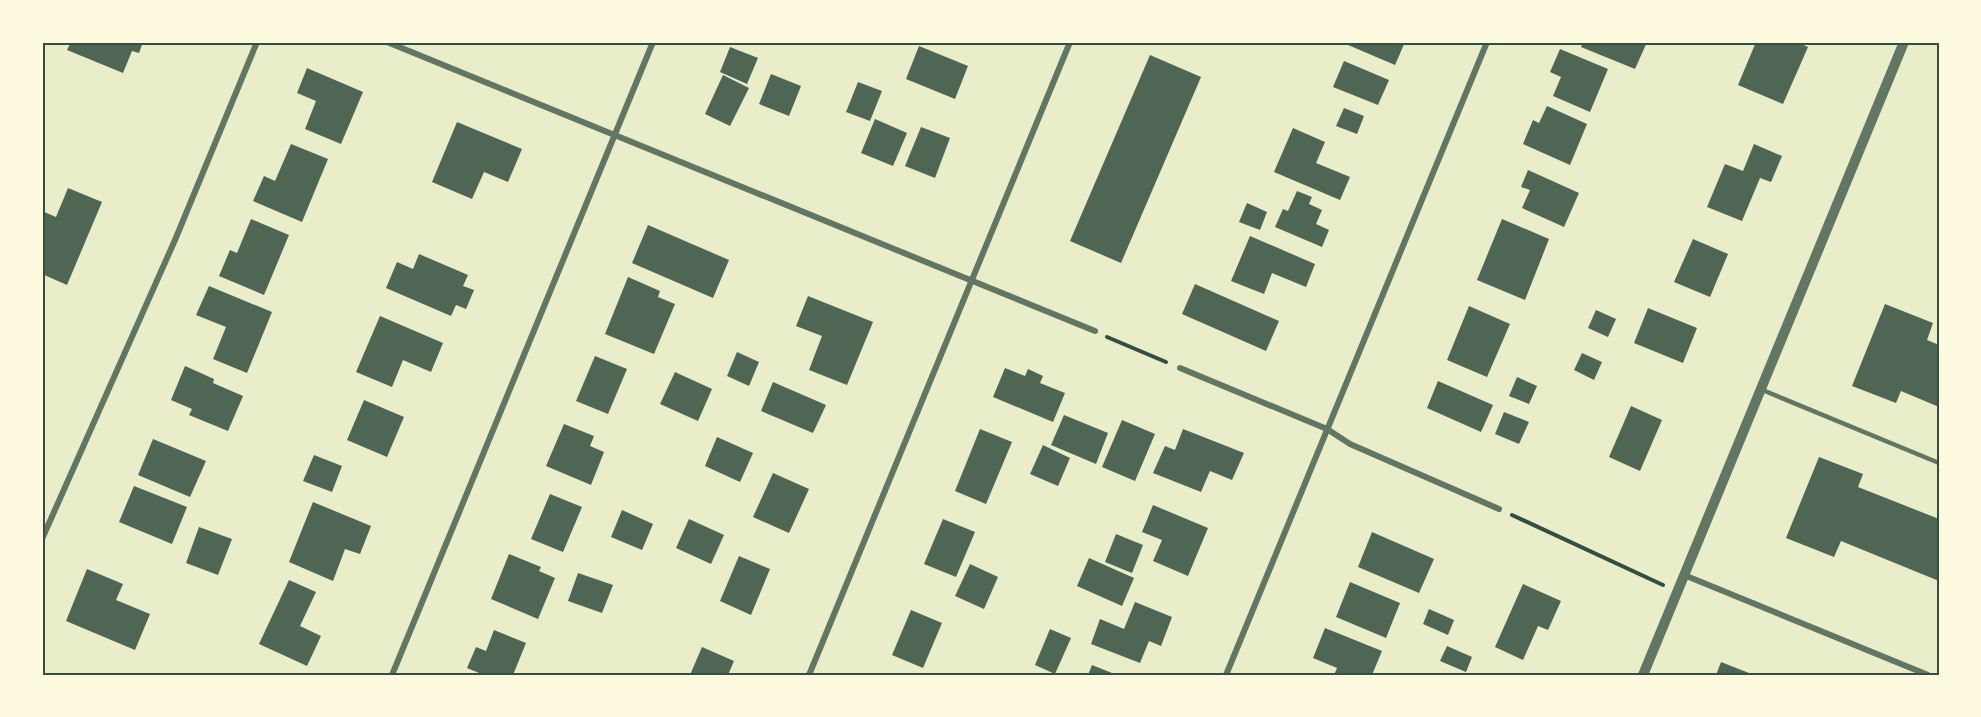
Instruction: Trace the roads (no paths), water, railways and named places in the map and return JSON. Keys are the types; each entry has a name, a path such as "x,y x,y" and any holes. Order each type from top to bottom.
{"street":[{"path":"42,539 175,240 257,42"},
{"path":"387,42 1095,332"},
{"path":"392,675 653,42"},
{"path":"809,675 1070,42"},
{"path":"1226,675 1487,42"},
{"path":"1643,675 1904,42"},
{"path":"1180,368 1327,429 1350,444 1499,509"},
{"path":"1684,575 1928,675"}],"lane":[{"path":"1761,389 1939,463"}]}
